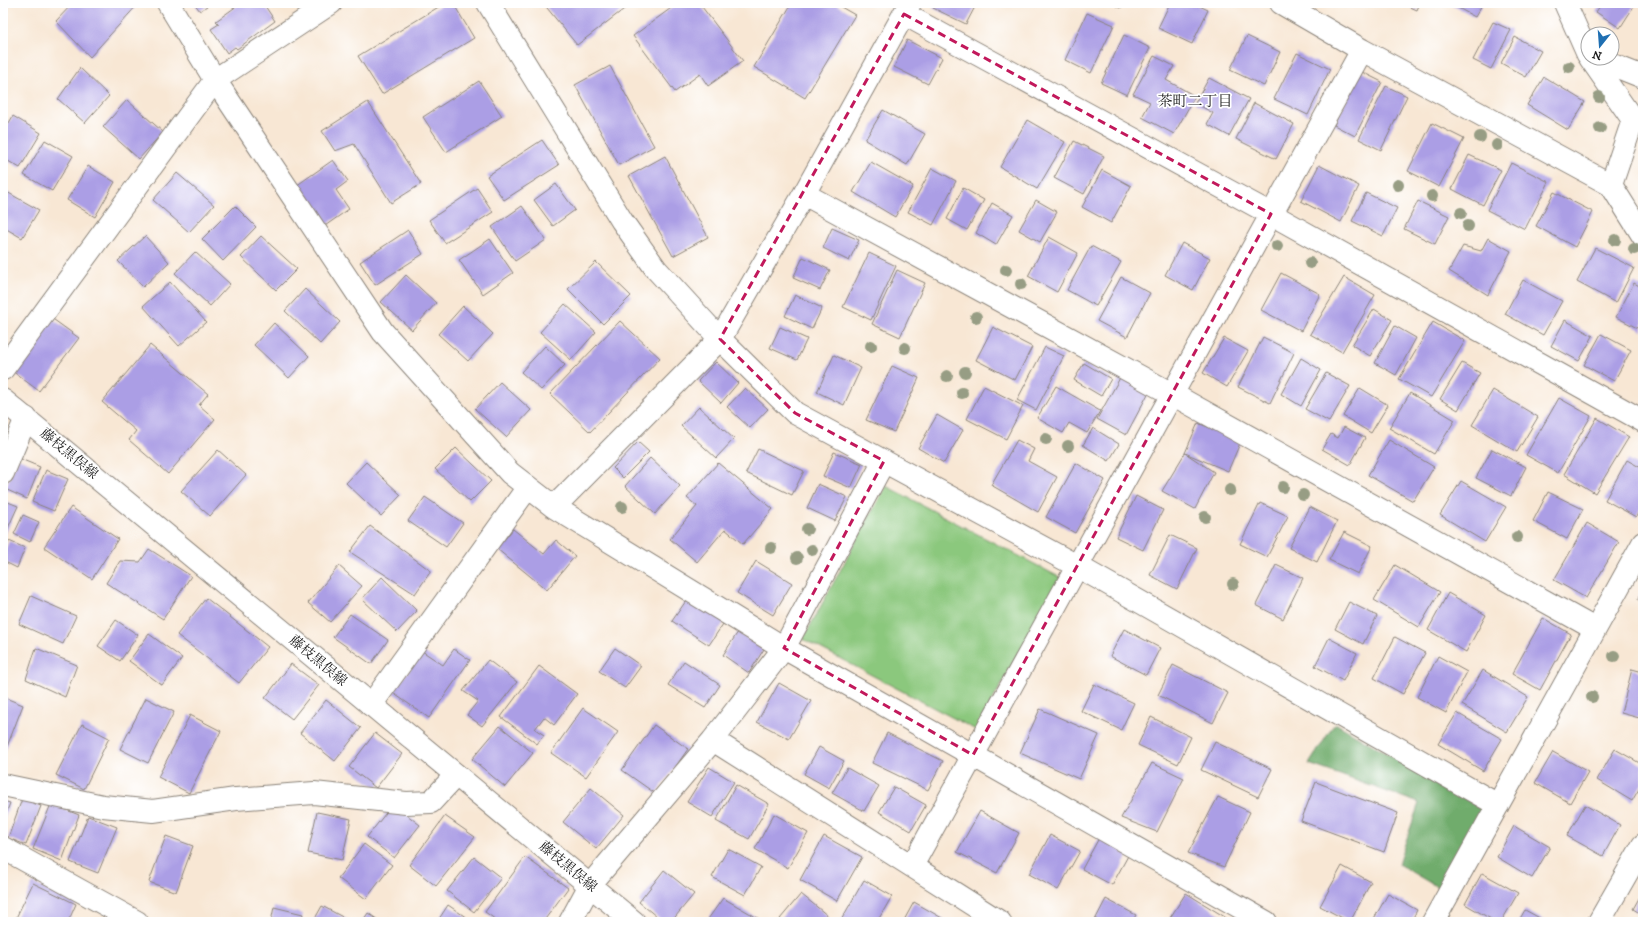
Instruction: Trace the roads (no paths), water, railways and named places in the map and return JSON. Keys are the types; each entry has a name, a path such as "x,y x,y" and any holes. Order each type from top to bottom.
{"street":[{"path":"168,3 215,80 382,332 510,473 554,507 784,648 1266,922"},
{"path":"3,369 215,80 331,3"},
{"path":"488,3 622,221 656,269 720,339 794,413 1077,566 1498,805"},
{"path":"1281,3 1362,50 1611,185 1643,236"},
{"path":"1565,3 1580,37"},
{"path":"554,507 720,339 804,194 907,8 1271,214 1643,421"},
{"path":"912,866 1362,50"},
{"path":"1596,66 1633,120 1611,185"},
{"path":"1615,66 1643,77"},
{"path":"804,194 1172,394 1595,629"},
{"name":"藤枝黒俣線","path":"3,400 634,922"},
{"path":"3,473 26,418"},
{"path":"570,922 590,885 713,740 784,648 884,461"},
{"path":"371,705 528,487"},
{"path":"1433,922 1643,543"},
{"path":"713,740 1000,922"},
{"path":"3,785 103,806 154,811 236,798 314,793 406,804 431,802 456,775"},
{"path":"1599,922 1643,845"},
{"path":"3,848 137,922"}],"district":[{"name":"茶町二丁目","path":"1195,101"}]}
